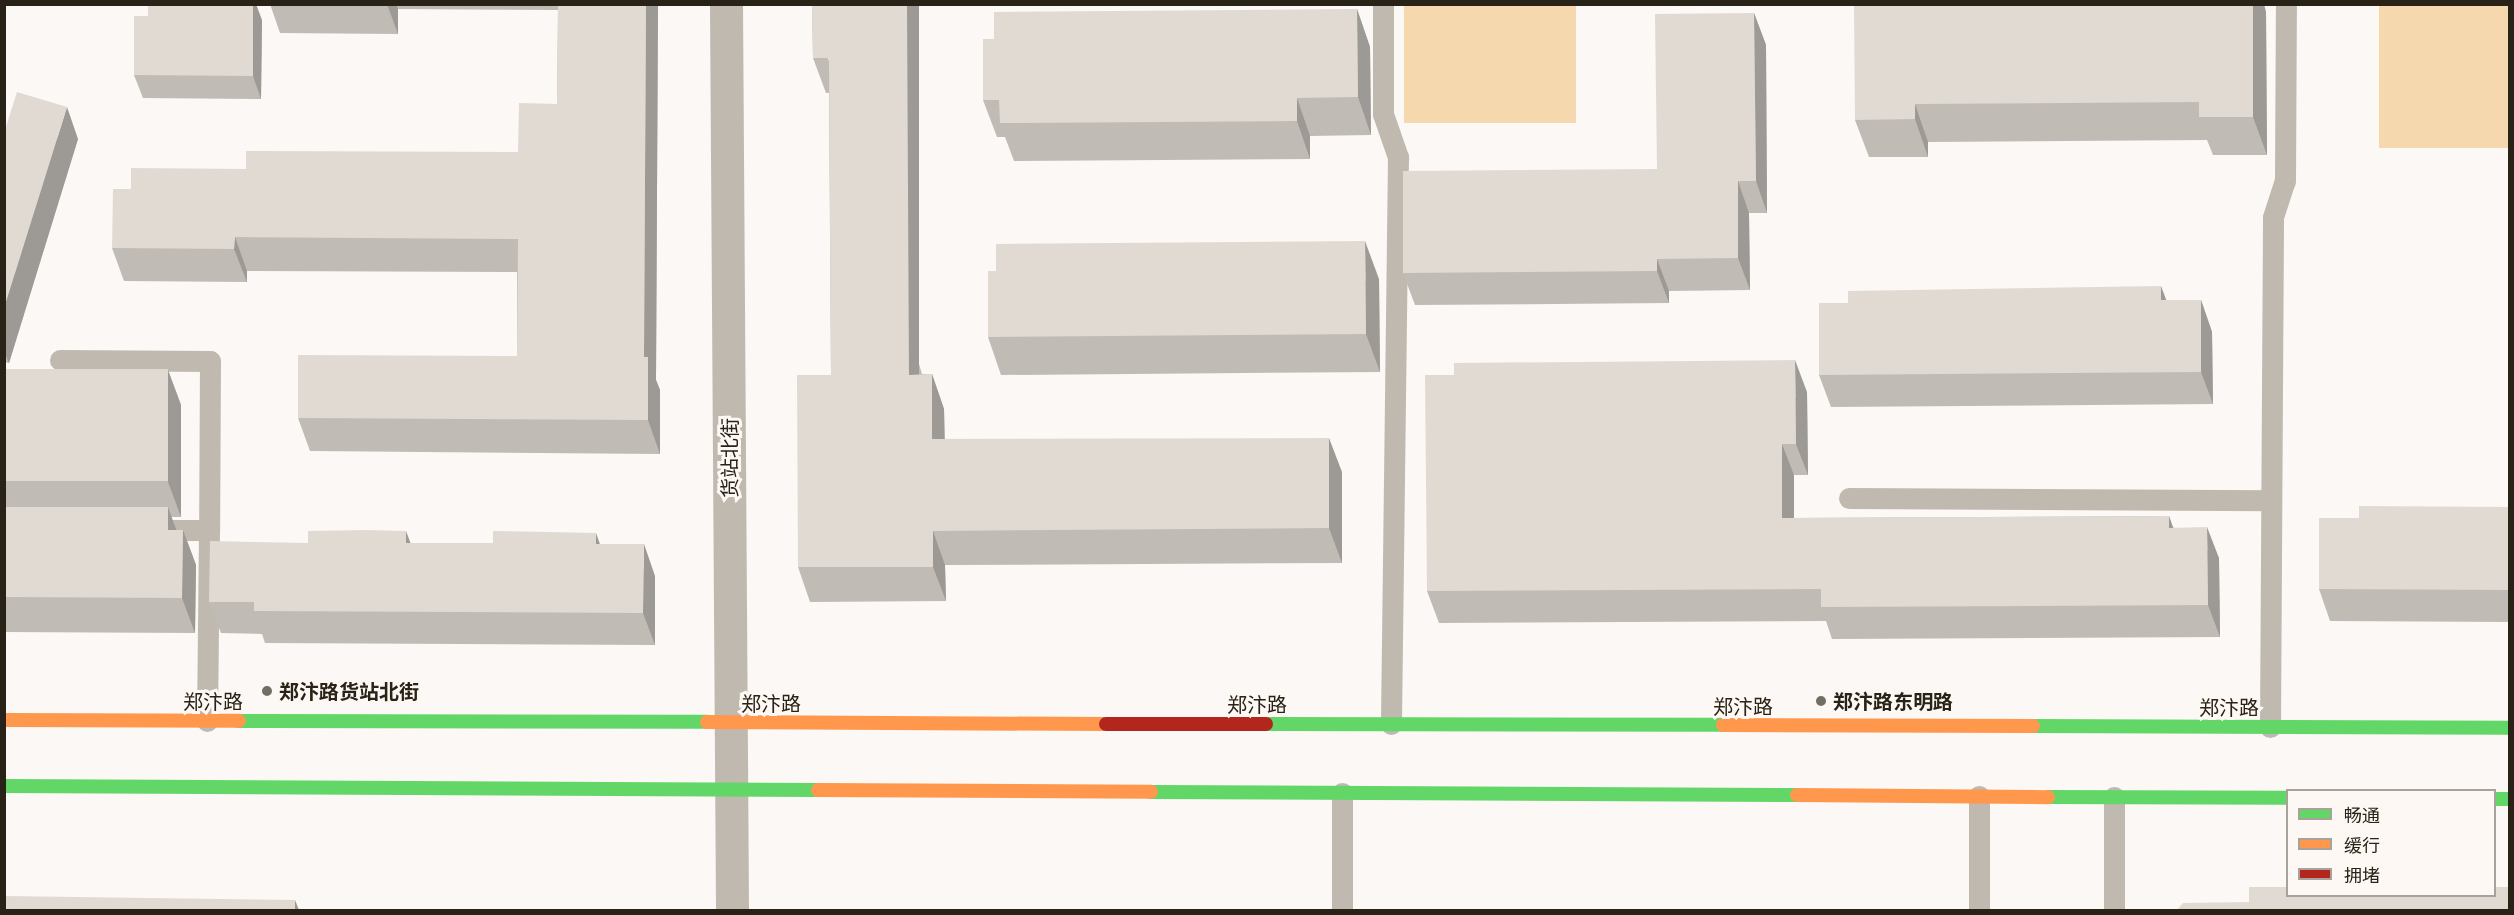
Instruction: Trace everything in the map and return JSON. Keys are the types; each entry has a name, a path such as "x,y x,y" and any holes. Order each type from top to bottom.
{"main road":[{"name":"郑汴路","path":"4,720 2510,728"},
{"path":"4,786 2286,798"}],"street":[{"name":"货站北街","path":"726,4 732,910"}],"lane":[{"path":"1383,4 1383,114 1398,158 1391,724"},
{"path":"2270,727 2272,217 2285,181 2286,4"},
{"path":"60,360 210,361 207,721"},
{"path":"1849,498 2271,500"},
{"path":"129,530 209,530"},
{"path":"1342,793 1342,910"},
{"path":"1979,796 1979,910"},
{"path":"2114,797 2114,910"}],"shaded area":[{"path":"1404,5 1576,5 1576,123 1404,123"},
{"path":"2379,5 2509,5 2509,148 2379,148"}],"building":[{"path":"148,4 253,4 253,76 134,75 134,16 148,16"},
{"path":"558,4 646,4 644,357 648,357 648,420 298,418 298,355 517,356 518,239 235,237 234,249 112,248 113,189 131,189 131,168 246,169 246,151 518,152 519,103 557,104"},
{"path":"812,4 907,4 909,375 932,374 932,439 1329,438 1329,528 933,531 933,567 798,567 797,375 831,375 829,58 813,58"},
{"path":"1854,4 2253,4 2253,117 2199,117 2199,102 1915,104 1915,119 1855,120"},
{"path":"1357,9 1358,97 1297,98 1297,121 1000,123 999,100 983,100 983,39 994,39 994,12"},
{"path":"1754,13 1756,181 1738,181 1738,258 1657,259 1657,271 1403,273 1403,171 1657,169 1655,14"},
{"path":"17,92 67,107 4,308 4,133"},
{"path":"1365,241 1366,334 988,337 988,271 996,271 996,244"},
{"path":"2161,286 2161,300 2201,300 2201,372 1819,375 1819,303 1848,303 1848,291"},
{"path":"1795,360 1796,444 1782,444 1782,518 2169,516 2169,528 2207,527 2208,605 1821,607 1821,589 1427,591 1425,375 1454,375 1454,363"},
{"path":"4,369 168,369 168,481 4,481"},
{"path":"2359,506 2510,507 2510,590 2319,589 2319,518 2359,518"},
{"path":"4,507 168,507 168,530 183,530 182,598 4,597"},
{"path":"308,531 406,531 406,543 493,543 493,531 596,533 596,544 644,544 643,613 254,611 254,602 209,602 210,541 308,543"},
{"path":"2249,887 2286,887 2286,897 2496,897 2496,887 2510,887 2510,910 2177,910 2183,903 2249,902"},
{"path":"4,896 295,900 295,910 4,910"}],"traffic: fast":[{"path":"239,721 707,722"},
{"path":"1266,724 1723,725"},
{"path":"2033,726 2510,728"},
{"path":"4,786 818,790"},
{"path":"1151,792 1797,795"},
{"path":"2048,797 2286,798"},
{"path":"2496,799 2510,799"}],"traffic: slow":[{"path":"4,720 239,721"},
{"path":"707,722 1106,724"},
{"path":"1723,725 2033,726"},
{"path":"818,790 1151,792"},
{"path":"1797,795 2048,797"}],"traffic: jam":[{"path":"1106,724 1266,724"}],"place":[{"name":"郑汴路货站北街","path":"267,691"},
{"name":"郑汴路东明路","path":"1821,701"}]}
